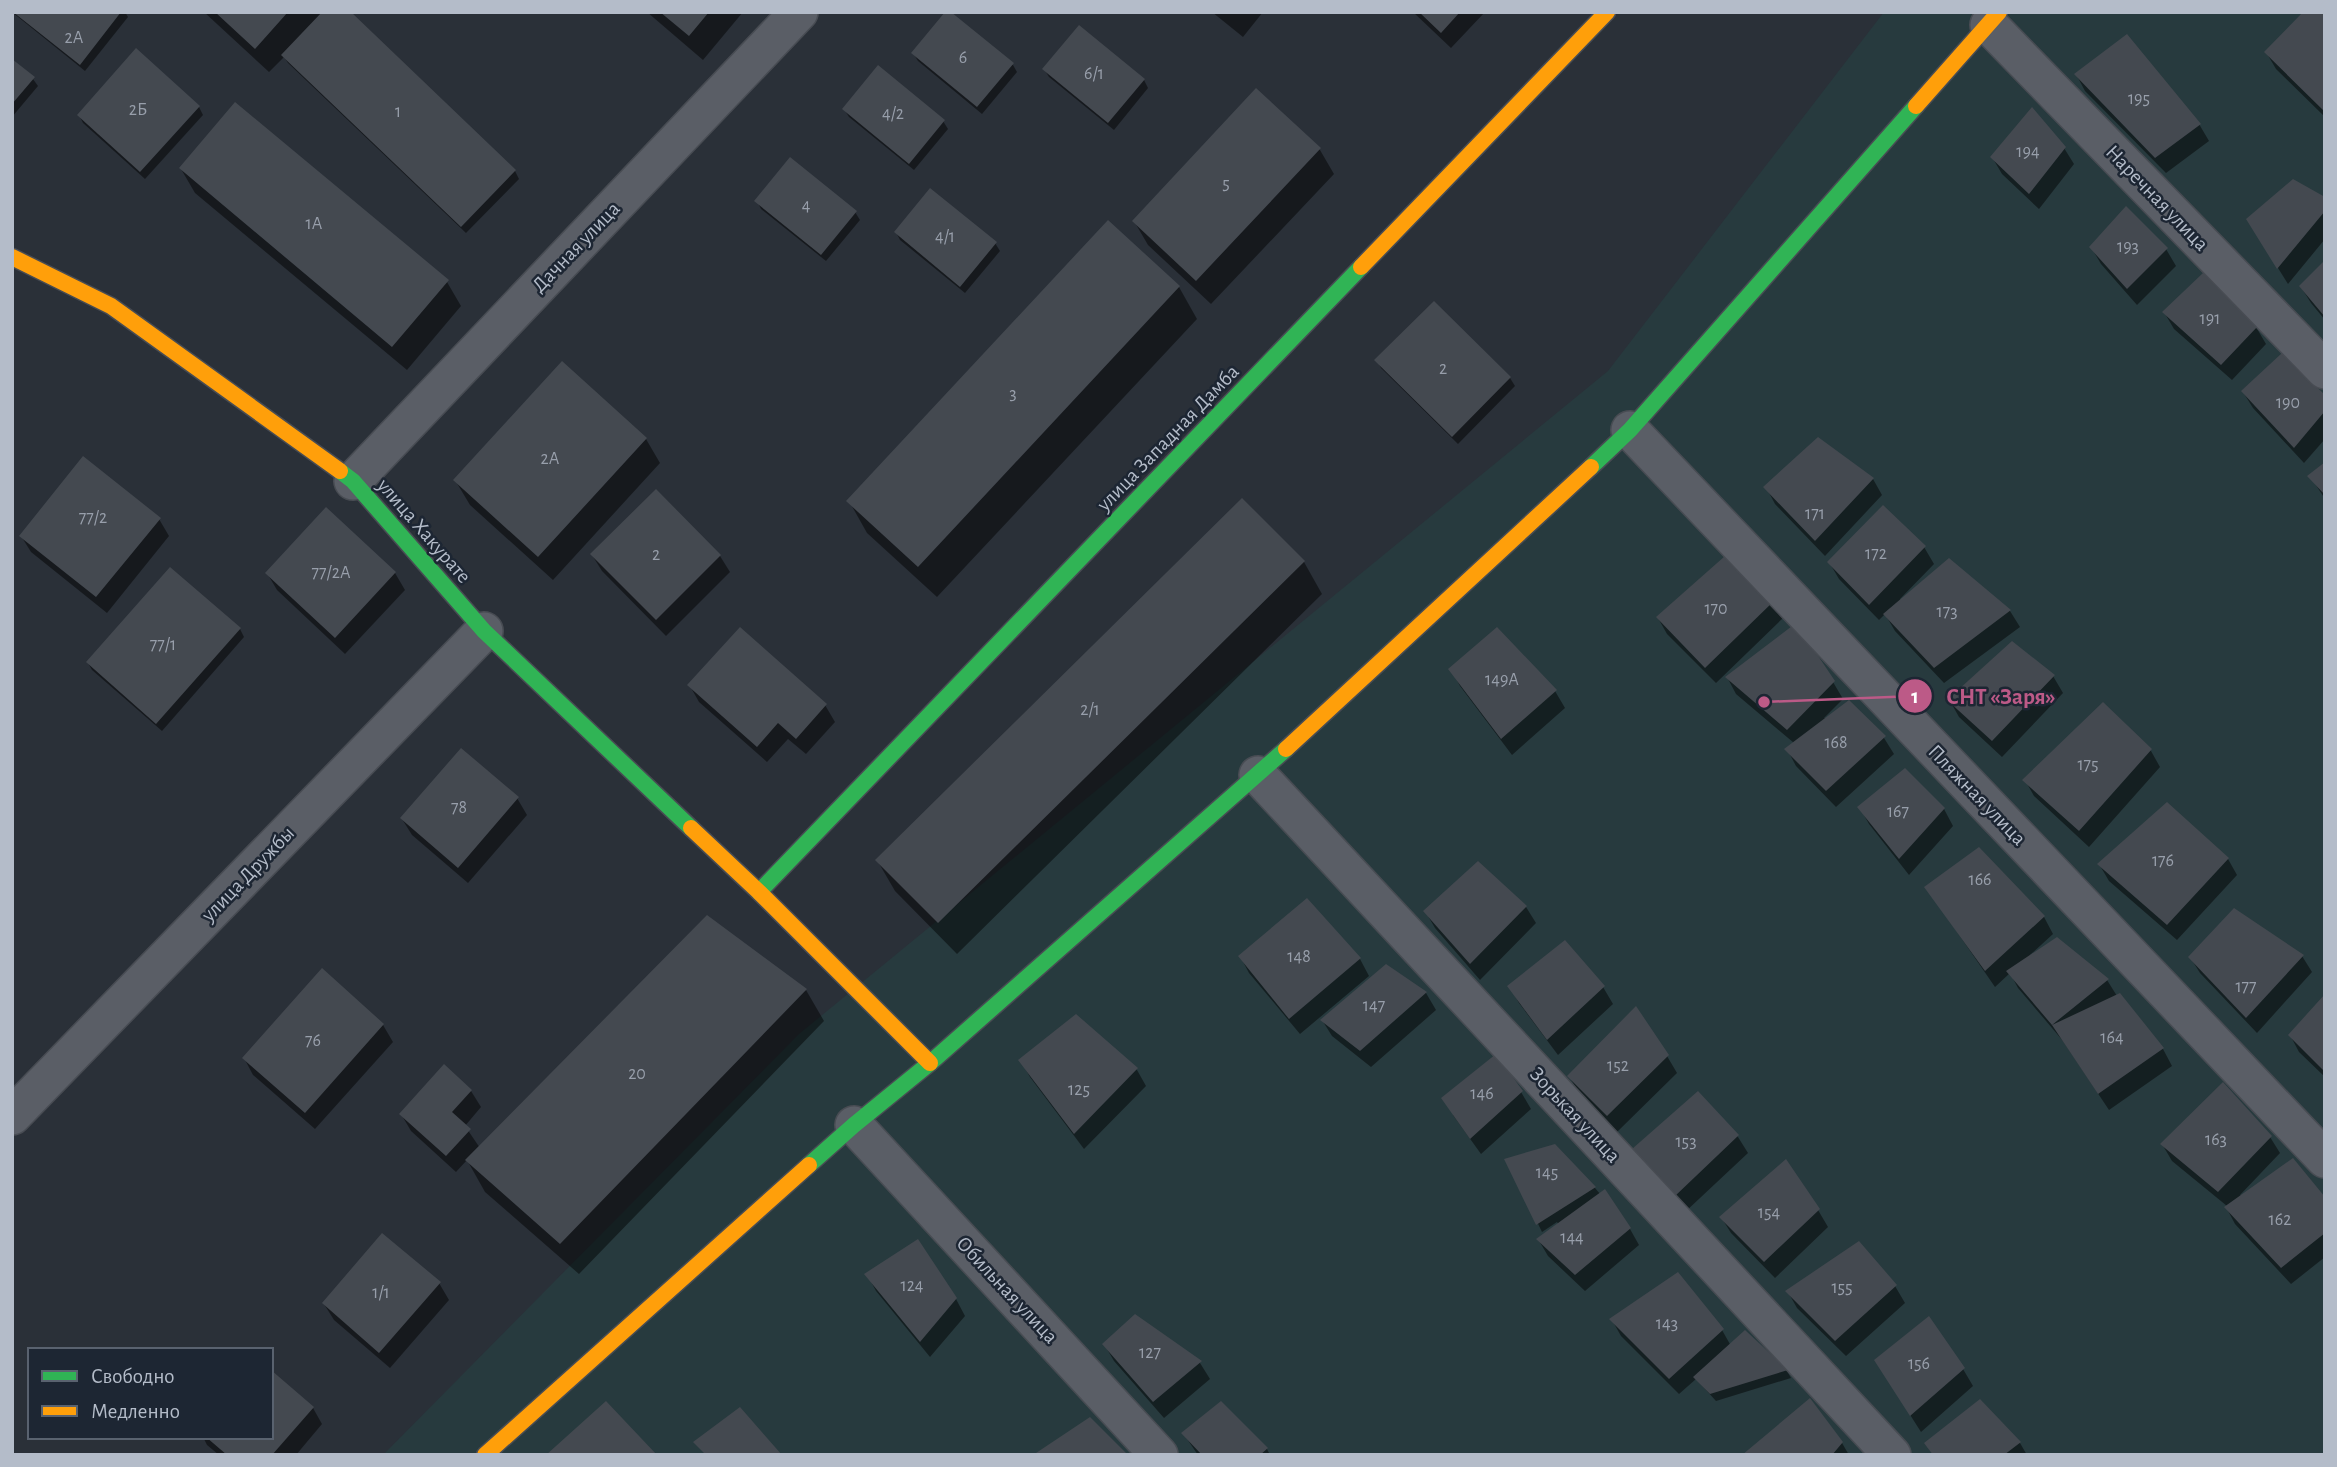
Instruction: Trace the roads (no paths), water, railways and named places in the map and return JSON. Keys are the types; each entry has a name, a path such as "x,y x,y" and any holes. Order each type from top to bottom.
{"street":[{"name":"Дачная улица","path":"353,481 799,12"},
{"name":"улица Западная Дамба","path":"759,892 1607,12"},
{"name":"Наречная улица","path":"1994,19 2325,370"},
{"path":"485,1455 854,1125 930,1062 1258,775 1630,430 1994,19"},
{"name":"улица Хакурате","path":"12,257 111,306 353,481 484,631 759,892 930,1062"},
{"name":"Пляжная улица","path":"1630,430 2325,1159"},
{"name":"улица Дружбы","path":"12,1116 484,631"},
{"name":"Зорькая улица","path":"1258,775 1892,1455"},
{"name":"Обильная улица","path":"854,1125 1159,1455"}],"place":[{"name":"СНТ «Заря»","path":"1764,702"}]}
